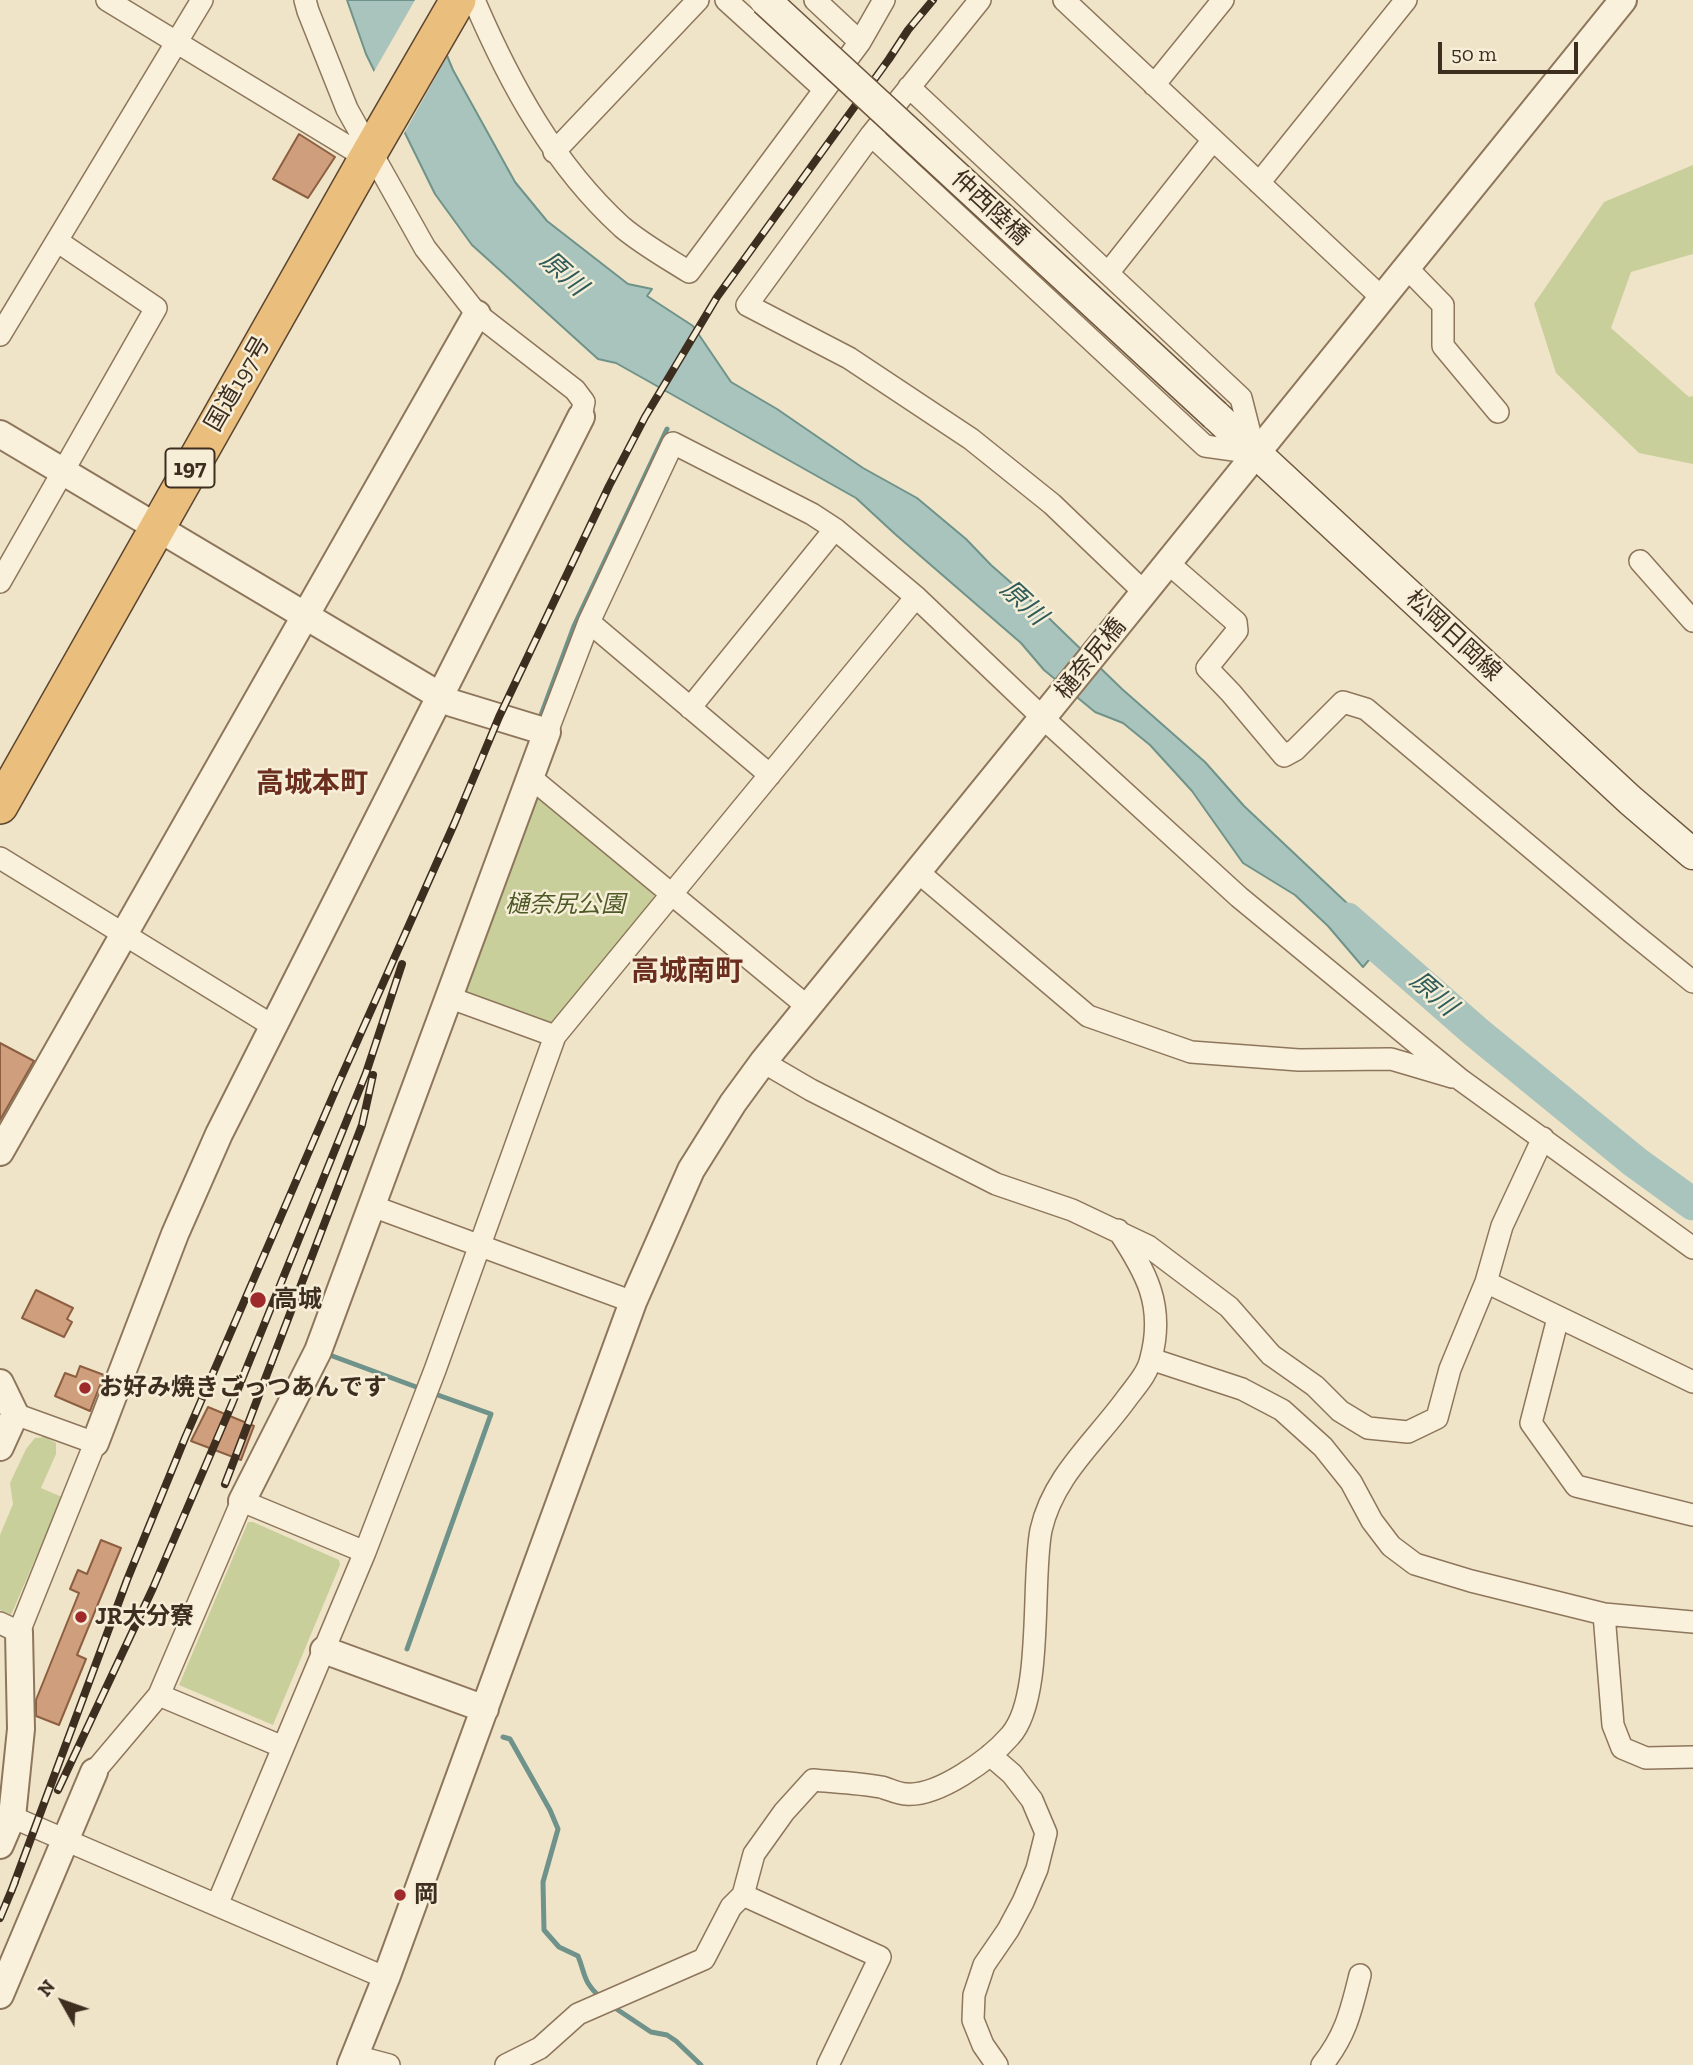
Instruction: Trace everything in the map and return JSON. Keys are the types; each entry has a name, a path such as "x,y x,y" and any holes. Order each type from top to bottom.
{"highway":[{"name":"国道197号","path":"0,767 148,523 367,137 455,4"},
{"name":"国道197号","path":"0,806 148,523"}],"main road":[{"name":"仲西陸橋","path":"765,0 1215,415"},
{"name":"松岡日岡線","path":"1215,415 1630,800 1693,854"}],"street":[{"path":"107,0 177,42 367,137"},
{"path":"0,335 202,0"},
{"path":"0,1845 12,1817 21,1729 10,1628 95,1443 175,1234 219,1134 581,418 584,402 575,390 477,314 425,248 367,137 338,89 305,0"},
{"path":"554,152 698,0"},
{"path":"726,0 824,89"},
{"path":"815,0 860,42"},
{"path":"455,4 521,96 554,152 584,188 624,228 689,272 860,42 884,0"},
{"path":"981,0 871,135 747,305 849,358 971,439 1052,504 1137,602"},
{"path":"1064,0 1381,298"},
{"path":"1154,85 1223,0"},
{"path":"1259,183 1406,0"},
{"name":"樋奈尻橋","path":"353,2060 386,1978 633,1302 691,1170 762,1062 1623,0"},
{"path":"871,135 1205,446 1255,453 1241,398 909,87"},
{"path":"1108,273 1213,140"},
{"path":"0,582 156,309 57,241"},
{"path":"1406,267 1443,305 1443,346 1497,412"},
{"path":"0,1152 477,314"},
{"path":"0,434 452,703 547,732"},
{"path":"0,1995 94,1772 159,1695 242,1501 317,1351 589,622 673,443 801,508 835,529 1047,713 1239,897 1461,1080 1693,1248"},
{"path":"691,708 835,529"},
{"path":"1640,561 1691,615"},
{"path":"1168,564 1236,622 1237,631 1207,668 1284,756 1295,750 1343,702 1366,709 1693,982"},
{"path":"217,1905 365,1552 480,1246 555,1036 916,597"},
{"path":"589,622 770,775"},
{"path":"530,777 808,1007"},
{"path":"0,858 272,1026"},
{"path":"918,872 1088,1016 1191,1052 1299,1060 1391,1059 1461,1080"},
{"path":"448,998 555,1036"},
{"path":"762,1062 811,1090 996,1184 1072,1210 1148,1246 1229,1307 1271,1355 1314,1386 1340,1411 1368,1428 1408,1432 1437,1418 1450,1369 1486,1282 1502,1226 1543,1139"},
{"path":"372,1206 633,1302"},
{"path":"506,2065 540,2048 578,2014 704,1959 731,1907 743,1895 754,1854 784,1812 813,1780 882,1787 906,1794 928,1792 990,1755 1012,1735 1024,1715 1031,1676 1041,1530 1052,1496 1065,1474 1140,1381 1151,1359 1155,1331 1154,1301 1147,1275 1118,1230"},
{"path":"1486,1282 1693,1382"},
{"path":"1558,1318 1531,1423 1576,1486 1693,1515"},
{"path":"1151,1359 1242,1389 1282,1410 1323,1447 1351,1482 1372,1521 1391,1546 1415,1564 1471,1581 1604,1614 1693,1622"},
{"path":"0,1382 15,1414 95,1443"},
{"path":"0,1447 15,1414"},
{"path":"242,1501 365,1552"},
{"path":"1604,1614 1613,1725 1622,1748 1646,1758 1693,1757"},
{"path":"324,1650 485,1709"},
{"path":"159,1695 283,1747"},
{"path":"990,1755 1012,1774 1032,1800 1046,1833 1037,1869 1023,1902 984,1965 974,1995 973,2020 983,2045 997,2065"},
{"path":"12,1817 386,1978"},
{"path":"743,1895 880,1957 828,2065"},
{"path":"1322,2065 1337,2046 1350,2017 1360,1975"},
{"path":"353,2060 389,2065"}],"green space":[{"path":"1693,165 1693,254 1631,272 1611,328 1689,397 1693,396 1693,464 1639,453 1556,373 1534,304 1604,202"},
{"name":"樋奈尻公園","path":"539,795 654,892 654,903 557,1022 547,1024 467,995 463,987 533,797"},
{"path":"45,1437 56,1443 56,1454 41,1488 62,1497 11,1615 0,1610 0,1535 13,1504 10,1483 26,1449 35,1438"},
{"path":"248,1522 339,1560 340,1565 273,1725 179,1685"}],"water":[{"path":"347,0 424,0 453,70 515,182 547,221 628,284 652,289 647,296 693,326 731,382 777,409 863,468 917,498 966,539 1122,689 1205,762 1244,806 1386,940 1363,967 1328,926 1295,895 1243,863 1192,791 1150,745 1123,723 1095,712 1044,670 1021,643 856,498 616,363 598,359 472,245 435,194 366,54"}],"pier":[{"path":"415,0 428,0 449,53 402,137 372,75"}],"building":[{"path":"299,134 335,157 308,198 273,179"},
{"path":"0,1043 34,1061 0,1120"},
{"path":"36,1290 73,1308 67,1319 72,1322 64,1337 22,1318"},
{"name":"お好み焼きごっつあんです","path":"80,1366 104,1375 90,1411 55,1396 65,1373 76,1377"},
{"path":"208,1407 254,1426 241,1460 191,1441"},
{"path":"101,1540 121,1548 77,1655 86,1659 59,1725 36,1716 36,1700 79,1593 70,1589 78,1570 87,1574"}],"waterway":[{"path":"541,715 574,626 667,429"},
{"name":"原川","path":"1347,919 1476,1032 1635,1162 1693,1204"},
{"path":"327,1354 419,1388"},
{"path":"407,1649 491,1414 435,1394"},
{"path":"503,1737 510,1739 558,1829 543,1882 544,1930 559,1947 578,1956 588,1983 601,1998"},
{"path":"612,2006 651,2032 667,2035 701,2065"}],"railway":[{"path":"11,1892 127,1580 185,1438 499,717 609,486 645,417 717,297 908,30 933,0"},
{"path":"58,1790 153,1588 232,1404 366,1073 402,964"},
{"path":"225,1484 362,1125 373,1075"},
{"path":"0,1918 15,1882"}],"place":[{"name":"高城","path":"258,1300"},
{"name":"お好み焼きごっつあんです","path":"85,1388"},
{"name":"JR大分寮","path":"81,1617"},
{"name":"岡","path":"400,1895"}],"district":[{"name":"高城本町","path":"312,784"},
{"name":"高城南町","path":"687,972"}]}
